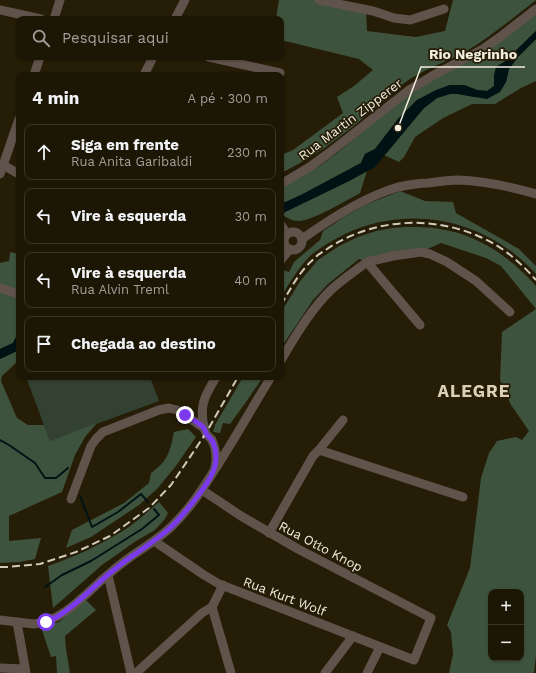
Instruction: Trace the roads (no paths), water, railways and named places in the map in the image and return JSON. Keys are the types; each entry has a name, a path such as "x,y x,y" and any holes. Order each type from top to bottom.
{"street":[{"path":"55,16 60,0"},
{"path":"176,16 185,0"},
{"path":"318,0 374,11 394,18 410,20 444,9"},
{"name":"Rua Martin Zipperer","path":"284,182 330,153 409,90 483,49 536,9"},
{"path":"0,10 28,16"},
{"path":"35,72 39,60"},
{"path":"146,72 152,60"},
{"path":"222,60 276,72"},
{"path":"0,174 16,127"},
{"path":"2,165 16,172"},
{"path":"302,239 294,232 291,232 287,234 284,240 287,247 294,250 300,246 302,239 327,221 362,202 387,191 405,186 445,181 468,181 507,187 536,194"},
{"path":"284,230 287,234"},
{"path":"284,256 290,249"},
{"path":"284,355 309,316 332,289 367,262 393,256 421,252 430,254 447,262 476,281 510,312"},
{"path":"367,262 420,325"},
{"path":"0,288 16,293"},
{"path":"189,418 203,403 214,380"},
{"path":"0,620 29,624 54,619 132,556 171,527 202,490 269,380"},
{"path":"203,403 202,413 204,428 212,440 215,450 216,461 214,471"},
{"path":"71,499 91,446 103,432 159,410 169,408 177,410 204,428"},
{"path":"269,533 313,456 342,420"},
{"path":"212,440 224,445 230,445"},
{"path":"319,450 463,497"},
{"name":"Rua Otto Knop","path":"202,490 269,533 431,618 414,660"},
{"name":"Rua Kurt Wolf","path":"154,541 223,586 414,660"},
{"path":"108,575 131,673"},
{"path":"136,673 202,613 212,607 223,586"},
{"path":"212,607 232,673"},
{"path":"0,668 25,671 17,622"},
{"path":"325,673 353,636"},
{"path":"367,673 380,647"}],"waterway":[{"path":"0,440 35,463 45,478 56,478 68,468"},
{"path":"80,496 92,527 118,512 141,494 148,502"},
{"path":"45,587 62,575 91,561 142,529 159,515 154,509"}],"railway":[{"path":"284,300 300,274 319,254 344,239 363,231 401,223 440,225 459,229 478,236 495,244 510,255 536,280"},
{"path":"0,567 40,564 76,552 110,536 149,508 171,485 206,433 236,380"}],"place":[{"name":"Rio Negrinho","path":"398,128"}],"district":[{"name":"ALEGRE","path":"474,391"}]}
